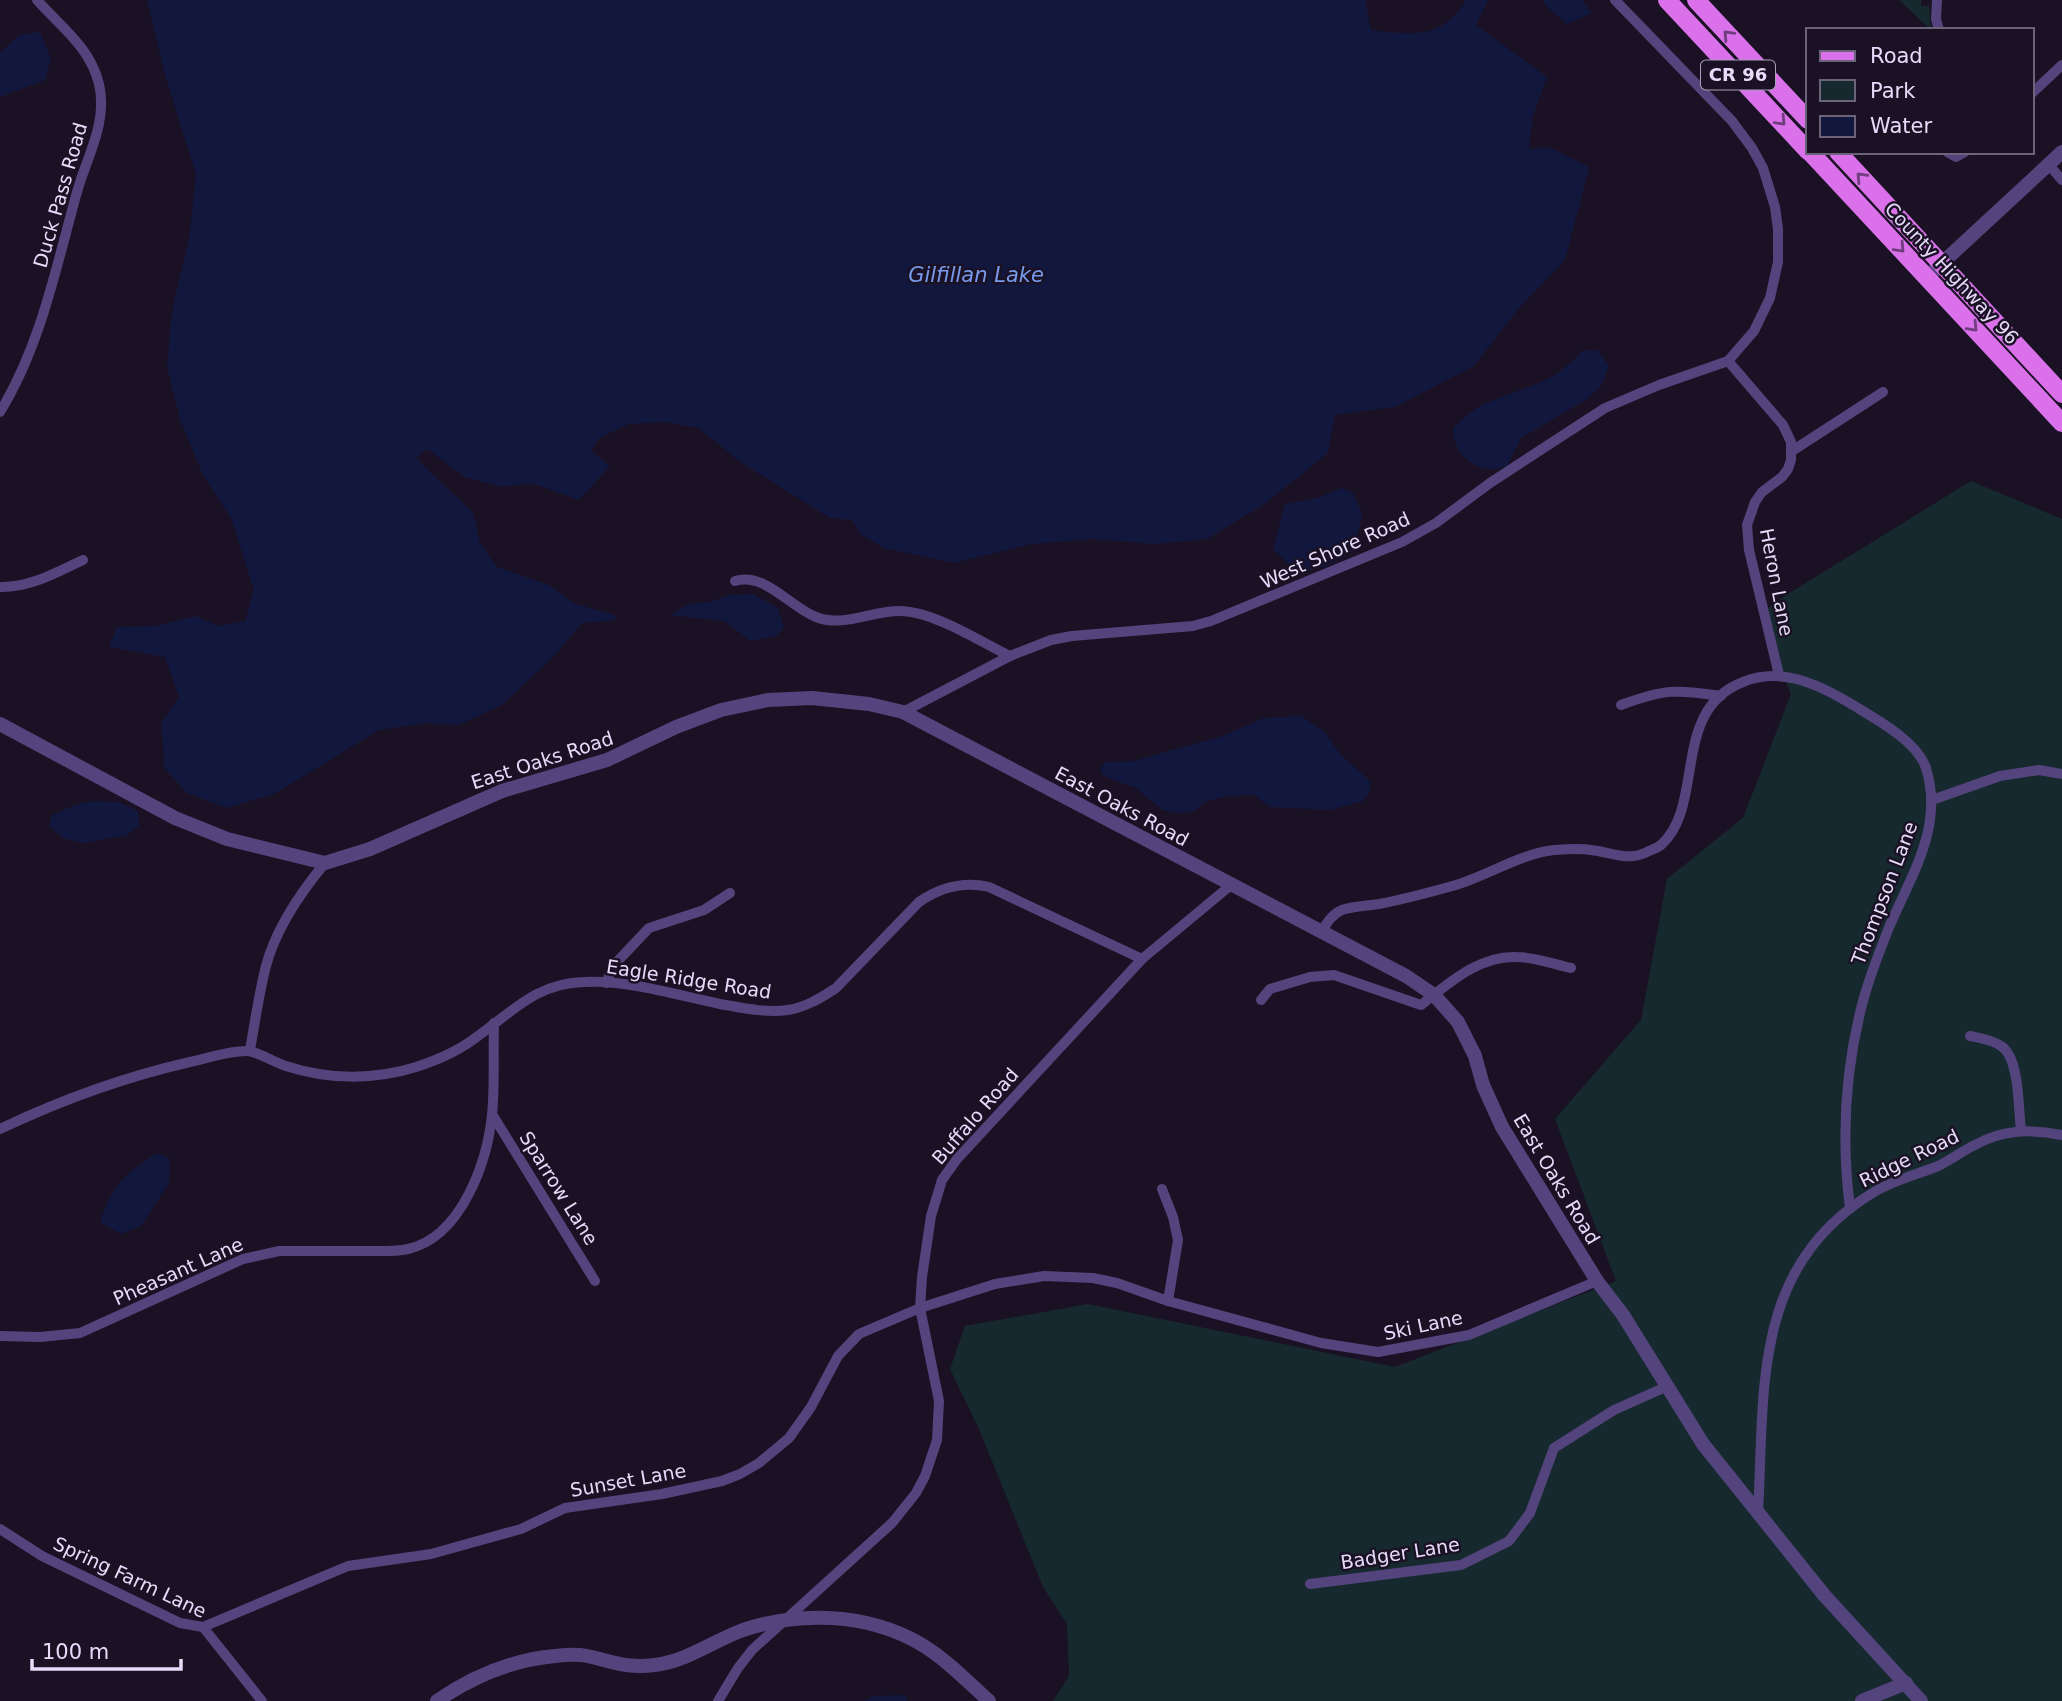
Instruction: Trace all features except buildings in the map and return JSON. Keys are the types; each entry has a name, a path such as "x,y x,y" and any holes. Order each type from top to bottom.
{"main road":[{"name":"County Highway 96","path":"1667,0 1806,148"},
{"name":"CR 96","path":"1696,0 1806,118"},
{"name":"County Highway 96","path":"1812,154 2062,423"},
{"name":"County Highway 96","path":"1840,154 2062,394"}],"street":[{"name":"Duck Pass Road","path":"0,412 24,368 40,326 85,163 97,136 101,118 99,85 87,55 78,41 37,0"},
{"path":"1615,0 1740,130 1752,148 1770,188 1778,229 1778,262 1774,282 1770,298 1754,331 1728,361 1783,425 1792,451 1883,392"},
{"path":"1937,0 1938,28"},
{"path":"2034,91 2062,65"},
{"path":"1927,277 2062,152"},
{"path":"2048,164 2062,180"},
{"name":"West Shore Road","path":"902,712 1031,647 1072,636 1174,629 1211,621 1384,552 1433,525 1490,483 1605,408 1659,385 1728,361"},
{"name":"Heron Lane","path":"1779,675 1749,550 1747,526 1755,502 1762,492 1788,469 1792,451"},
{"path":"0,587 22,586 83,560"},
{"path":"735,581 759,581 805,612 828,620 850,620 889,611 916,613 930,617 1010,656"},
{"name":"Thompson Lane","path":"1321,932 1332,917 1345,909 1454,886 1531,855 1570,849 1631,858 1661,845 1680,815 1702,720 1721,696 1741,682 1779,675 1824,688 1871,717 1920,754 1932,800 1932,818 1926,844 1875,963 1855,1036 1849,1070 1845,1130 1850,1208"},
{"path":"1621,705 1656,692 1721,696"},
{"name":"East Oaks Road","path":"325,863 370,849 502,791 607,760 676,727 721,710 768,700 812,698 869,704 902,712 1406,976 1434,995 1452,1014 1467,1038 1487,1096 1502,1127 1597,1282 1623,1315 1703,1444 1824,1595 1921,1701"},
{"path":"0,724 175,818 203,830 227,839 325,863 301,894 282,926 267,963 250,1050 205,1058 118,1081 55,1104 0,1129"},
{"path":"1932,800 2000,776 2039,770 2062,774"},
{"name":"Eagle Ridge Road","path":"250,1050 286,1066 308,1072 331,1076 372,1076 416,1067 437,1059 477,1037 518,1004 549,988 584,982 606,983 758,1011 791,1009 821,998 836,988 919,902 944,888 970,884 989,887 1142,959"},
{"name":"Buffalo Road","path":"718,1701 752,1650 892,1523 916,1493 925,1476 937,1440 939,1401 920,1308 931,1216 942,1180 957,1159 1142,959 1231,885"},
{"path":"606,983 614,965 649,928 704,910 730,893"},
{"path":"1261,1000 1270,989 1321,975 1346,978 1421,1005 1473,968 1493,959 1520,957 1571,968"},
{"name":"Pheasant Lane","path":"0,1336 40,1338 80,1333 227,1266 260,1254 279,1251 395,1251 423,1244 446,1228 463,1205 485,1148 492,1114 494,1023"},
{"path":"1970,1036 2000,1045 2008,1052 2014,1069 2021,1130"},
{"name":"Sparrow Lane","path":"492,1114 595,1281"},
{"name":"Ridge Road","path":"1758,1513 1766,1367 1775,1319 1782,1297 1819,1237 1850,1208 1876,1191 1940,1165 1987,1138 2021,1130 2062,1135"},
{"path":"1162,1189 1173,1217 1178,1240 1168,1301"},
{"name":"Ski Lane","path":"920,1308 995,1284 1044,1276 1068,1276 1117,1283 1168,1301 1321,1343 1378,1352 1469,1335 1597,1282"},
{"name":"Sunset Lane","path":"203,1627 348,1566 443,1551 521,1529 573,1506 662,1494 722,1481 740,1474 767,1457 789,1438 811,1406 838,1356 859,1334 920,1308"},
{"name":"Badger Lane","path":"1310,1584 1461,1565 1509,1541 1530,1513 1554,1448 1604,1416 1668,1386"},
{"name":"Spring Farm Lane","path":"0,1529 42,1556 180,1623 203,1627 262,1701"},
{"path":"437,1701 473,1678 517,1662 540,1657 586,1656 615,1665 654,1666 688,1656 744,1630 786,1621 833,1617 856,1620 898,1633 936,1654 989,1701"},
{"path":"1862,1701 1906,1683"}],"green space":[{"path":"1899,0 1921,0 1921,6 1929,6 1929,28"},
{"path":"1971,481 2062,519 2062,1701 1053,1701 1069,1676 1067,1624 1043,1587 979,1429 950,1369 965,1326 1088,1304 1395,1367 1616,1281 1555,1119 1641,1020 1667,879 1743,818 1791,694 1770,641 1768,608"}],"water":[{"name":"Gilfillan Lake","path":"147,0 1365,0 1371,30 1413,33 1425,32 1447,22 1466,0 1488,0 1476,25 1547,77 1532,118 1529,149 1551,148 1589,167 1565,260 1519,308 1474,366 1395,407 1335,415 1328,453 1263,505 1207,539 1155,544 1093,539 1031,544 954,563 884,548 860,534 852,520 830,518 739,461 699,428 664,422 629,424 599,438 591,451 610,466 579,500 532,483 501,487 465,477 427,449 416,458 473,513 480,543 497,567 551,586 573,603 614,615 616,620 582,623 554,656 502,705 459,725 425,723 379,730 276,793 227,808 187,793 165,769 161,723 179,697 165,657 109,647 117,627 156,626 196,616 219,626 245,621 254,590 231,518 203,475 181,422 167,366 172,311 189,239 196,174 165,75"},
{"path":"1543,0 1582,0 1592,13 1567,24 1547,7"},
{"path":"40,32 51,59 45,80 0,97 0,53 19,35"},
{"path":"1598,350 1609,366 1601,386 1587,399 1521,438 1507,466 1482,468 1463,456 1455,442 1453,428 1468,414 1493,400 1547,379 1571,363 1582,351"},
{"path":"1342,488 1353,493 1362,513 1354,551 1324,567 1297,572 1273,549 1285,504 1317,498"},
{"path":"753,594 778,608 784,628 776,636 751,641 724,621 670,615 689,604 711,602 729,595"},
{"path":"1301,716 1324,731 1340,754 1368,779 1371,785 1363,801 1330,810 1270,807 1254,795 1227,796 1204,802 1195,811 1170,812 1161,809 1136,788 1108,778 1100,769 1105,762 1134,761 1220,737 1264,718"},
{"path":"93,801 118,802 138,811 139,826 127,835 83,843 63,838 49,826 52,815"},
{"path":"157,1153 170,1159 169,1183 141,1226 121,1234 100,1222 121,1181"},
{"path":"905,1695 908,1701 865,1701 873,1696"}]}
